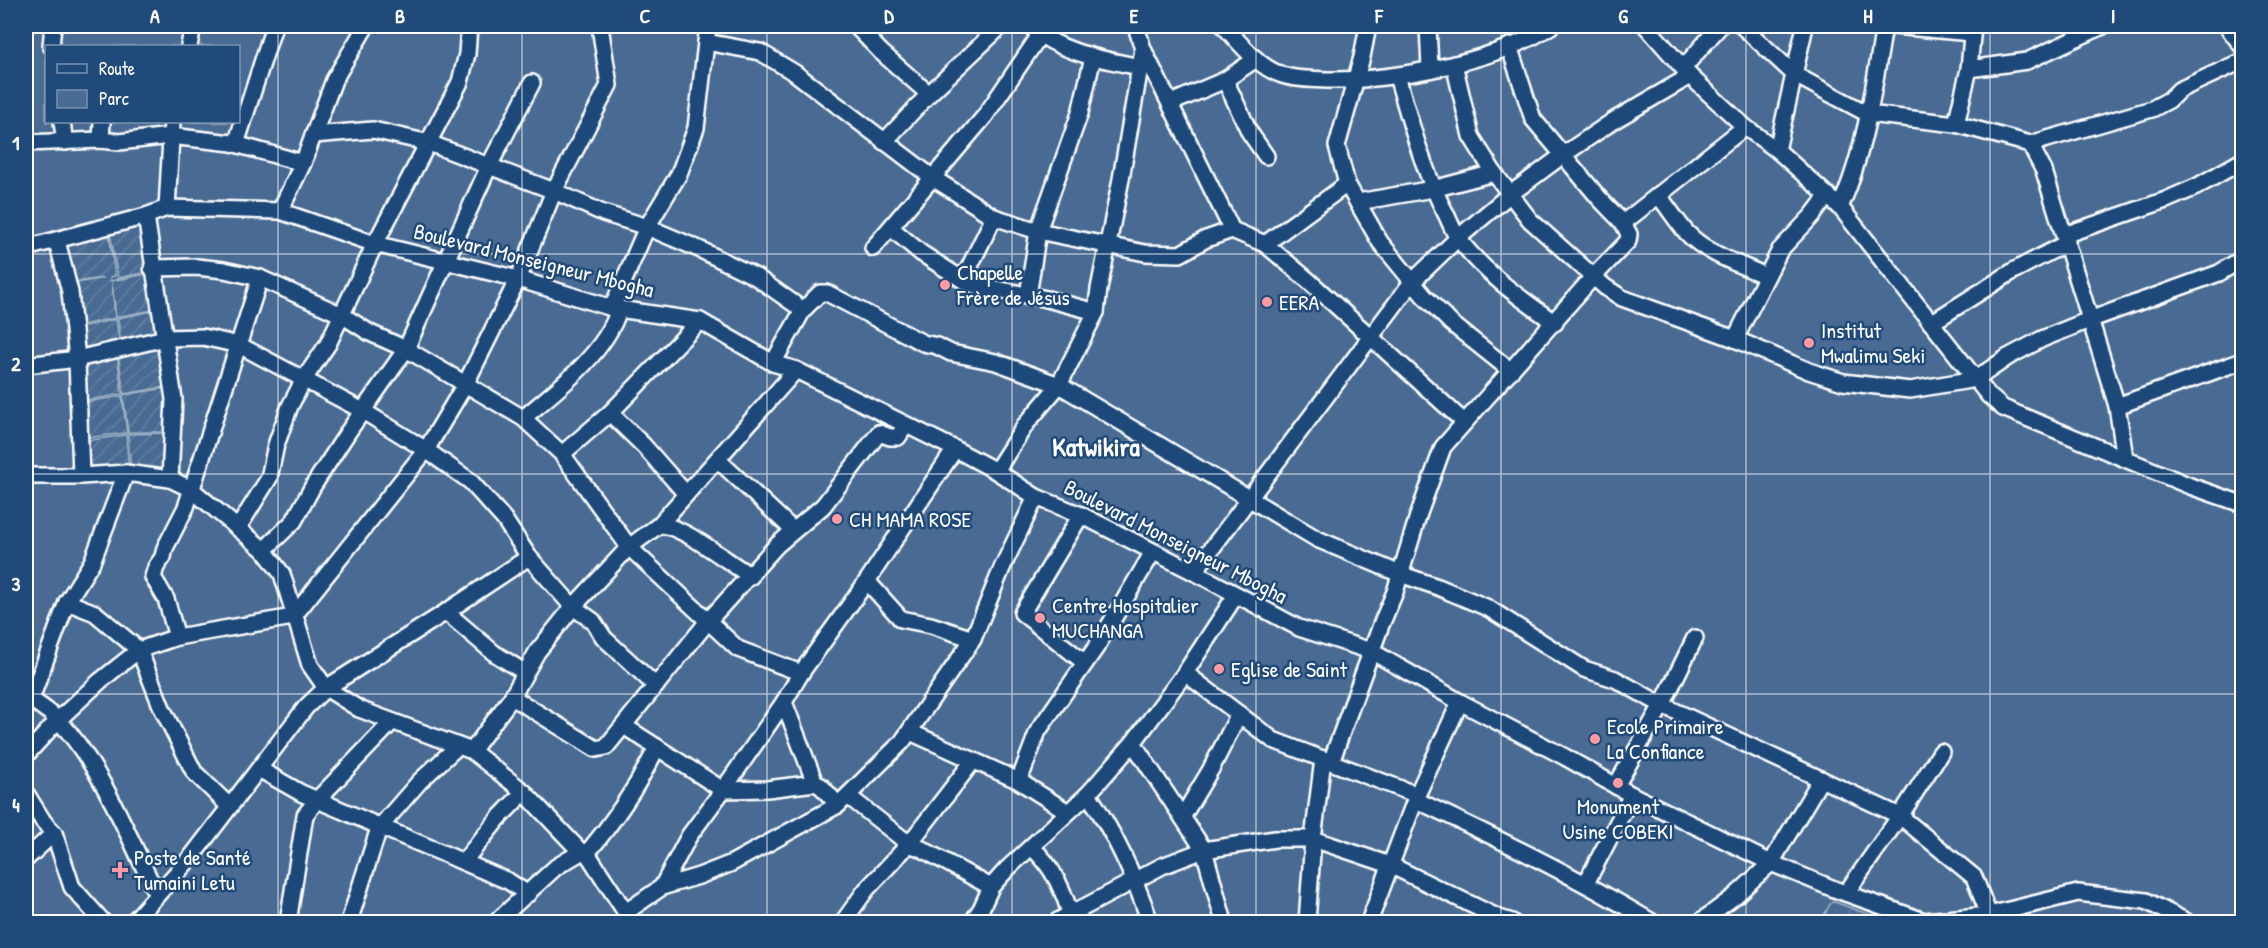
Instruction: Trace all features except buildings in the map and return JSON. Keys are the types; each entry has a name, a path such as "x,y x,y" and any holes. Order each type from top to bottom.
{"street":[{"path":"51,45 53,26"},
{"path":"189,45 193,26"},
{"path":"236,144 273,26"},
{"path":"279,211 303,163 334,80 366,26"},
{"path":"238,528 269,478 276,445 290,406 303,379 328,344 375,244 460,82 467,54 469,26"},
{"path":"26,755 58,720 100,681 139,651 177,637 293,617 426,450 466,383 518,279 554,191 609,85 600,26"},
{"path":"523,418 575,375 603,339 648,226 679,174 696,128 708,26"},
{"path":"856,26 928,94"},
{"path":"884,142 928,94 1001,26"},
{"path":"1136,26 1143,49 1232,230 1265,244 1464,422"},
{"path":"1224,26 1256,59 1281,75 1301,79 1356,80 1397,76 1454,64 1509,46 1542,28"},
{"path":"1368,26 1356,80 1337,146 1347,183 1380,242 1412,282 1450,323 1511,371"},
{"path":"1428,26 1430,68"},
{"path":"1646,26 1687,72 1745,127 1777,150 1840,207 1989,396 2004,408 2190,486 2242,504"},
{"path":"1194,572 1412,282 1458,238 1509,195 1563,154 1687,72 1720,26"},
{"path":"1742,26 1795,75 1868,114 1956,124 2030,144 2152,109 2169,100 2179,90 2242,61"},
{"path":"1777,150 1805,26"},
{"path":"1840,207 1847,192 1868,114 1884,26"},
{"path":"1894,26 1972,29 1968,69 1956,124"},
{"path":"1968,69 2026,61 2103,26"},
{"path":"2228,26 2242,46"},
{"path":"873,248 985,116 1035,30 1062,46 1093,57 1140,67"},
{"path":"706,42 760,52 795,73 933,178 994,217 1038,231 1145,253 1180,254 1206,239 1232,230"},
{"path":"1307,922 1313,839 1327,761 1395,592 1443,447 1555,323 1593,277 1628,241 1629,234 1623,223 1533,118 1509,46"},
{"path":"996,471 1026,424 1059,385 1096,312 1143,49"},
{"path":"1028,296 1038,231 1080,113 1093,57"},
{"path":"1171,103 1225,80 1256,59"},
{"path":"1454,64 1471,136 1494,173 1530,220 1593,277 1622,298 1735,339 1809,372 1843,382 1910,390 1976,379 2016,352 2089,320 2219,273 2242,259"},
{"path":"1397,76 1433,189 1458,238 1487,270 1515,295 1555,323"},
{"path":"1225,80 1250,133 1266,156"},
{"path":"264,550 294,521 319,477 406,349 489,166 532,83"},
{"path":"62,123 65,142"},
{"path":"101,140 102,123"},
{"path":"1623,223 1745,127"},
{"path":"167,208 171,129"},
{"path":"26,143 101,140 119,142 171,129 303,163"},
{"path":"313,135 374,130 429,142 554,191 603,213 648,226 756,277 803,310"},
{"path":"2030,144 2044,171 2117,406 2125,458"},
{"path":"2067,243 2067,234 2166,201 2242,161"},
{"path":"1358,202 1433,189 1494,173"},
{"path":"1265,244 1347,183"},
{"path":"1658,195 1685,231 1697,242 1709,250 1766,276"},
{"path":"1735,339 1780,250 1813,215 1828,195"},
{"name":"Boulevard Monseigneur Mbogha","path":"26,248 146,216 167,208 279,211 375,244 518,279 615,308 700,321 773,363 796,370 955,449 996,471 1036,497 1081,515 1299,628 1371,651 1632,795 1771,863 1924,921 1989,915 2079,893 2146,901 2187,922"},
{"path":"146,216 152,268 174,399 170,479"},
{"path":"963,280 994,217"},
{"path":"891,228 921,253 963,280 975,285 1047,299 1096,312"},
{"path":"57,241 70,292 77,360 81,476"},
{"path":"1931,323 2014,270 2067,243"},
{"path":"152,268 215,269 261,278 342,315 370,333 406,349 523,418 562,454 628,547 738,649 801,672"},
{"path":"177,637 166,599 153,576 186,507 261,278"},
{"path":"773,363 803,310 819,293 827,293 922,343 937,346 951,353 996,362 1059,385 1317,539 1488,608 1584,669 1615,679 1662,705 1900,816 1974,877 1989,915"},
{"path":"562,454 610,413 700,321"},
{"path":"26,366 77,360 165,338 203,337 239,345 363,411 426,450 470,481 504,519 529,557 573,607 593,621 604,638 656,686"},
{"path":"2117,406 2242,361"},
{"path":"349,922 380,828 420,781 465,749 512,697 537,652 573,607 628,547 660,525 796,370"},
{"path":"610,413 644,446 686,494"},
{"path":"512,697 596,749 606,747 709,620 751,576 777,544 823,506 879,433 890,437 898,436 906,425"},
{"path":"26,476 126,473 170,479 191,489 264,550 282,574 293,617 310,665 326,688 359,709 391,723 465,749 524,792 584,852 629,917 662,887 689,836 784,702 801,672 867,581 955,449"},
{"path":"718,459 793,530"},
{"path":"126,473 92,562 67,602 28,698 58,720 80,747 106,792 157,896"},
{"path":"662,887 732,863 843,800 910,732 973,639 1002,567 1036,497"},
{"path":"1081,515 1022,613 1084,663"},
{"path":"660,525 668,525 691,537 751,576"},
{"path":"1019,781 1038,731 1097,646 1153,552"},
{"path":"133,922 192,856 306,707 326,688 529,557"},
{"path":"867,581 901,619 931,625 973,639"},
{"path":"972,922 991,887 1007,869 1088,794 1133,743 1185,673 1236,595"},
{"path":"67,602 95,613 139,651 162,708 189,764 194,772 229,806"},
{"path":"446,612 494,653 524,672"},
{"path":"1616,786 1662,705 1695,638"},
{"path":"1185,673 1274,740 1417,797 1586,883 1652,922"},
{"path":"784,702 815,783"},
{"path":"1369,922 1417,797 1460,702"},
{"path":"1183,816 1211,769 1239,714"},
{"path":"288,922 305,815 316,800 391,723"},
{"path":"624,726 723,790 767,789 815,783 909,844 991,887"},
{"path":"910,732 1019,781 1068,812"},
{"path":"1133,743 1204,850 1224,922"},
{"path":"496,922 556,867 584,852 610,826 642,779 657,747"},
{"path":"1846,893 1941,752"},
{"path":"843,922 867,890 909,844 973,761"},
{"path":"259,769 316,800 464,861 508,881 528,894"},
{"path":"1700,922 1735,896 1771,863 1821,779"},
{"path":"464,861 498,819 524,792"},
{"path":"1088,794 1110,826 1135,879 1150,922"},
{"path":"26,795 54,833 72,887 103,922"},
{"path":"1586,883 1632,795"},
{"path":"26,859 54,833"},
{"path":"1056,922 1071,919 1135,879 1204,850 1265,840 1313,839 1390,865 1502,921"},
{"path":"1031,847 1043,857 1055,877 1071,919"}],"green space":[{"path":"26,26 2242,26 2242,922 2127,922 2106,919 2088,922 1889,922 1832,902 1820,922 26,922"},
{"path":"146,225 152,271 118,278 110,233"},
{"path":"109,233 115,276 110,277 111,281 151,273 158,309 116,317 112,283 115,318 77,326 72,284 104,278 72,282 66,241"},
{"path":"158,310 163,338 121,347 118,318"},
{"path":"116,319 120,348 80,357 77,328"},
{"path":"163,343 170,386 124,394 118,353"},
{"path":"117,353 122,394 82,401 79,362"},
{"path":"166,388 170,432 128,432 123,395"},
{"path":"122,396 127,433 83,438 81,403"},
{"path":"171,433 168,475 131,472 128,434"},
{"path":"126,435 129,472 84,475 84,441"},
{"path":"1832,901 1889,922 1820,922"}],"place":[{"name":"Chapelle Frère de Jésus","path":"945,285"},
{"name":"EERA","path":"1267,302"},
{"name":"Institut Mwalimu Seki","path":"1809,343"},
{"name":"CH MAMA ROSE","path":"837,519"},
{"name":"Centre Hospitalier MUCHANGA","path":"1040,618"},
{"name":"Eglise de Saint","path":"1219,669"},
{"name":"Ecole Primaire La Confiance","path":"1595,739"},
{"name":"Monument Usine COBEKI","path":"1618,783"},
{"name":"Poste de Santé Tumaini Letu","path":"120,870"}],"district":[{"name":"Katwikira","path":"1096,447"}]}
